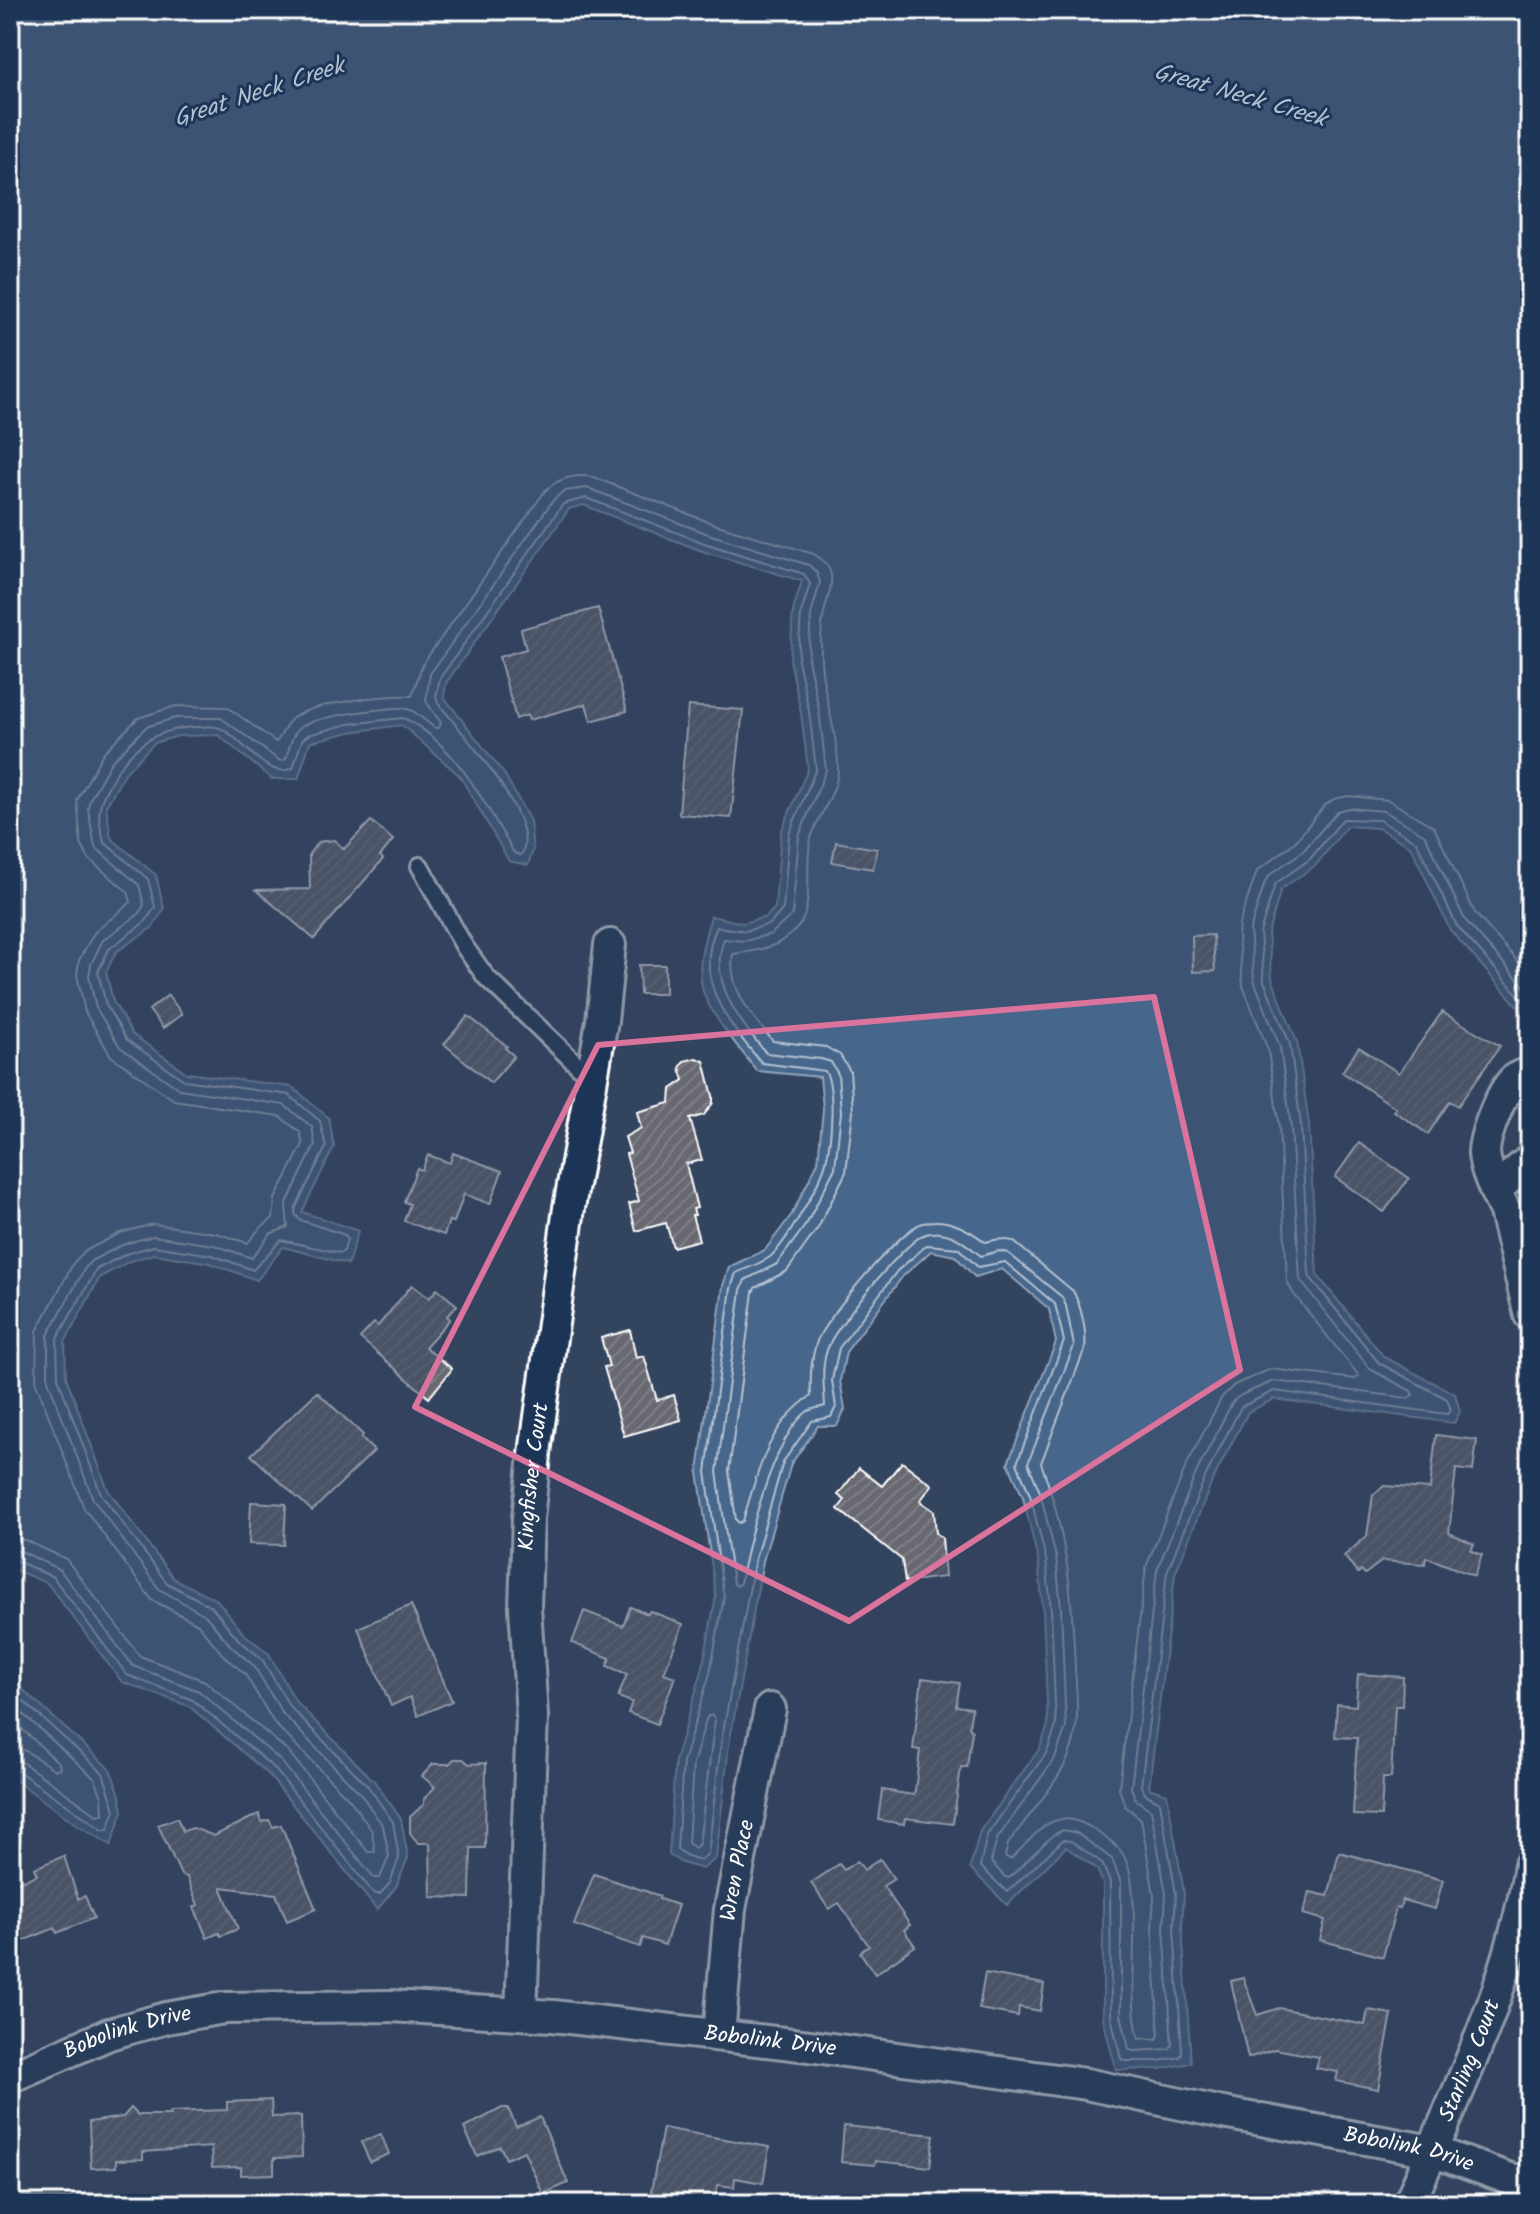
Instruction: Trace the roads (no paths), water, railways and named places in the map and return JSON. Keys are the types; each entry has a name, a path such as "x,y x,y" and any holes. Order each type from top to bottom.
{"street":[{"name":"Kingfisher Court","path":"521,2014 531,1732 525,1607 528,1518 569,1208 602,1021 610,945"},
{"path":"1530,1074 1518,1077 1510,1084 1488,1131 1484,1151 1487,1171 1505,1211 1530,1315"},
{"path":"1495,1190 1530,1160"},
{"name":"Wren Place","path":"719,2035 730,1909 770,1709"},
{"name":"Starling Court","path":"1409,2204 1483,2028 1510,1949 1530,1865"},
{"name":"Bobolink Drive","path":"10,2077 109,2034 166,2018 224,2008 391,2006 521,2014 719,2035 1086,2084 1223,2113 1432,2151 1513,2180 1530,2180"}],"lane":[{"path":"420,866 464,946 486,977 592,1079"}],"water":[{"name":"Great Neck Creek","path":"10,10 1530,10 1530,1020 1450,930 1411,847 1378,828 1347,826 1316,865 1281,889 1268,933 1272,979 1297,1042 1309,1124 1317,1275 1384,1357 1455,1394 1460,1412 1454,1423 1274,1399 1248,1412 1213,1479 1175,1574 1149,1788 1167,1794 1184,1893 1182,1927 1191,2063 1159,2069 1116,2070 1103,2018 1103,1884 1097,1869 1066,1847 1007,1905 970,1868 980,1831 1040,1748 1048,1725 1038,1560 1023,1497 1008,1463 1056,1342 1049,1309 1002,1269 975,1277 955,1256 931,1251 903,1276 846,1352 840,1381 845,1409 837,1426 818,1426 791,1464 763,1561 729,1744 716,1858 703,1869 682,1863 669,1855 675,1761 702,1671 716,1596 698,1472 723,1286 729,1267 765,1250 792,1214 818,1162 823,1109 820,1077 757,1071 713,1012 703,991 700,972 711,916 743,923 766,917 775,908 781,832 808,769 790,660 793,611 802,581 705,552 583,505 569,509 446,683 444,697 505,775 530,821 533,850 528,865 509,861 460,776 402,725 350,732 310,742 298,779 272,779 218,735 178,736 154,743 125,773 106,806 111,838 156,875 164,909 153,927 116,952 106,972 113,1001 132,1034 187,1073 292,1087 329,1118 334,1147 302,1212 358,1231 348,1264 283,1247 257,1280 210,1263 154,1254 130,1261 100,1277 65,1342 66,1377 108,1490 174,1579 217,1600 244,1634 269,1654 296,1702 374,1781 401,1819 408,1858 396,1887 377,1910 268,1774 189,1706 122,1682 47,1583 10,1568"},
{"path":"10,1678 110,1769 123,1811 111,1845 73,1822 10,1776"}]}
